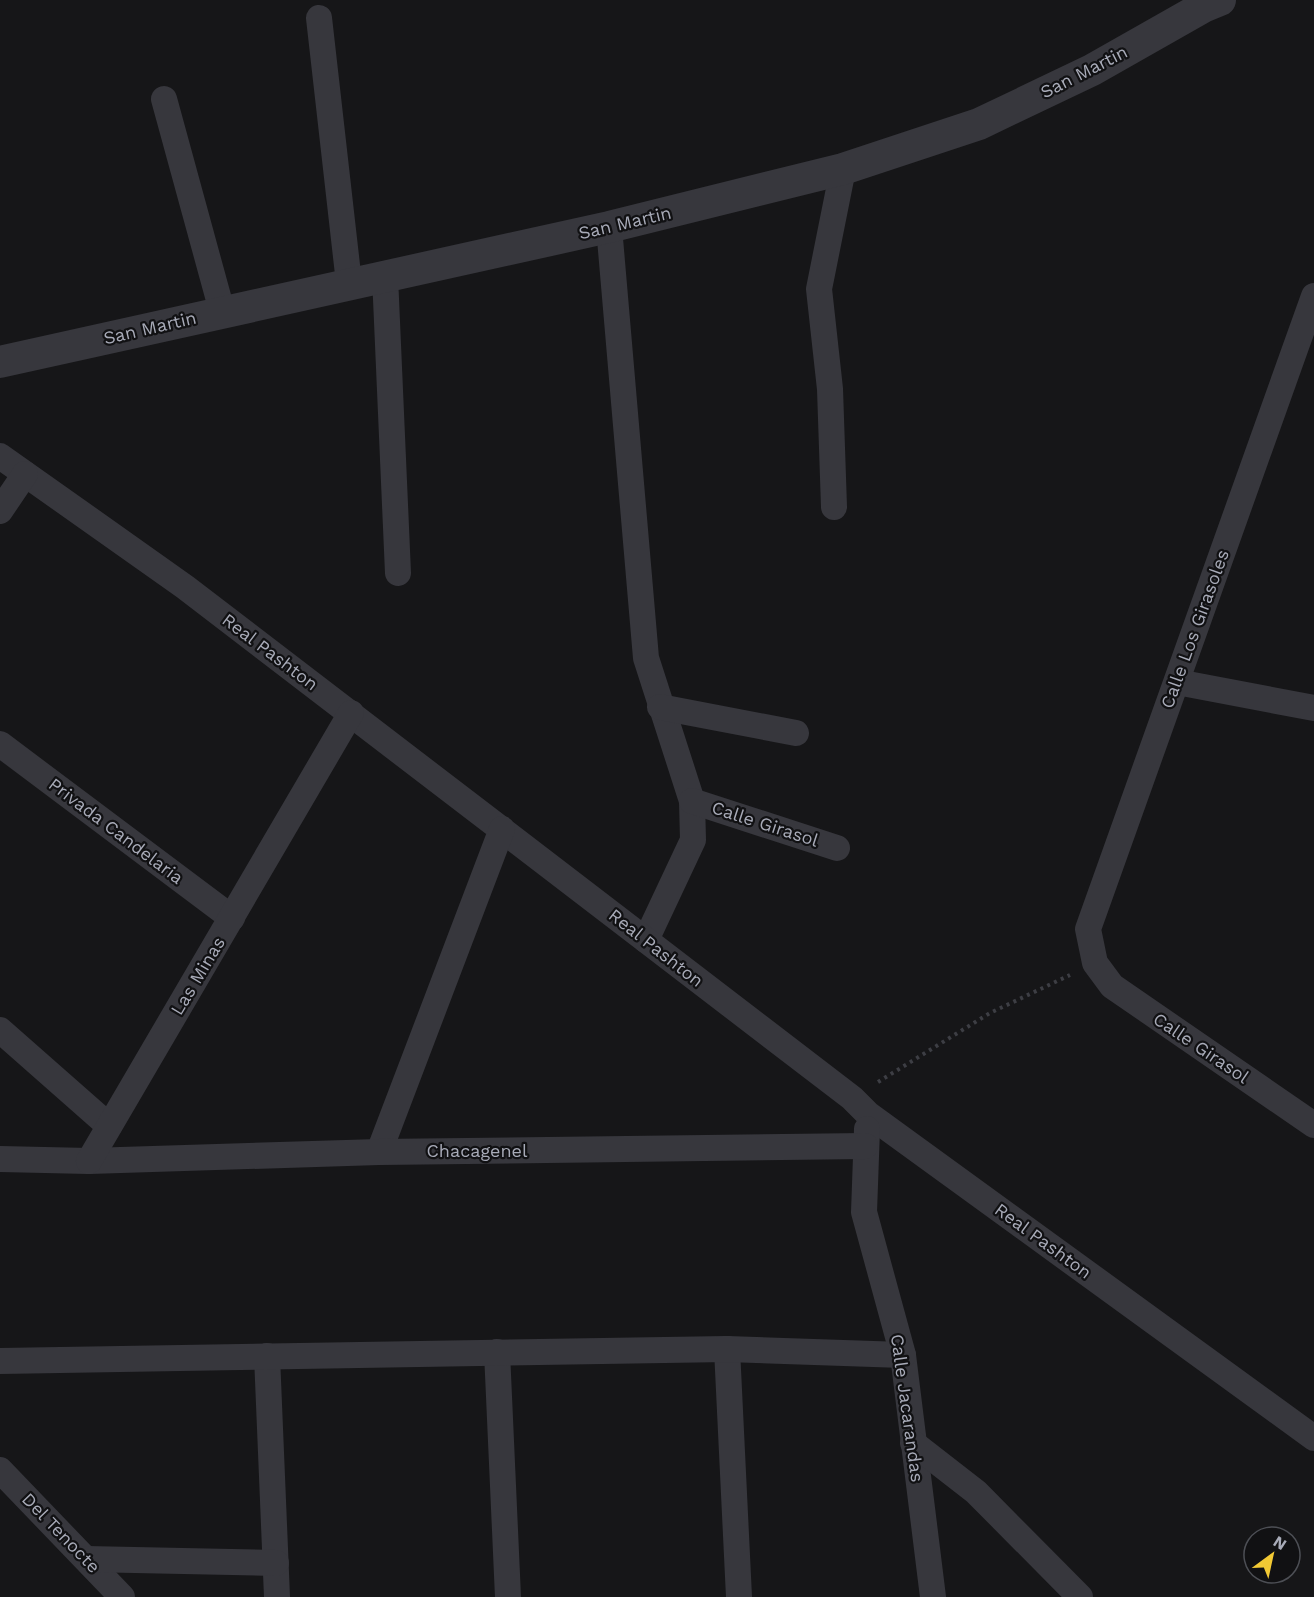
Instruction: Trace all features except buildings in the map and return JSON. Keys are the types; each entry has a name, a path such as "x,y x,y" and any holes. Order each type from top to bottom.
{"street":[{"name":"San Martin","path":"0,362 348,283 609,227 843,169 979,124 1092,70 1220,0"},
{"path":"319,18 348,283"},
{"path":"164,99 222,311"},
{"path":"834,507 830,389 819,289 843,169"},
{"path":"609,227 646,658 692,801 693,840 646,940"},
{"path":"385,276 399,573"},
{"name":"Calle Los Girasoles","path":"1095,963 1088,929 1314,296"},
{"name":"Real Pashton","path":"0,456 184,587 351,713 860,1106 1314,1438"},
{"path":"0,511 25,474"},
{"path":"1177,682 1314,708"},
{"path":"660,707 796,733"},
{"name":"Las Minas","path":"89,1161 351,713"},
{"name":"Privada Candelaria","path":"0,744 232,918"},
{"name":"Calle Girasol","path":"692,801 837,848"},
{"path":"379,1152 502,829"},
{"name":"Calle Girasol","path":"1095,963 1112,986 1314,1125"},
{"path":"0,1030 110,1126"},
{"name":"Calle Jacarandas","path":"860,1106 865,1146 864,1212 903,1354 912,1443 933,1597"},
{"name":"Chacagenel","path":"89,1161 379,1152 865,1146"},
{"path":"0,1159 89,1161"},
{"path":"728,1348 739,1597"},
{"path":"0,1361 728,1348 903,1354"},
{"path":"497,1352 508,1597"},
{"path":"267,1356 277,1597"},
{"path":"912,1443 976,1492 1080,1597"},
{"name":"Del Tenocte","path":"0,1470 122,1597"},
{"path":"86,1559 276,1563"}],"path":[{"path":"860,1106 990,1012 1095,963"}]}
